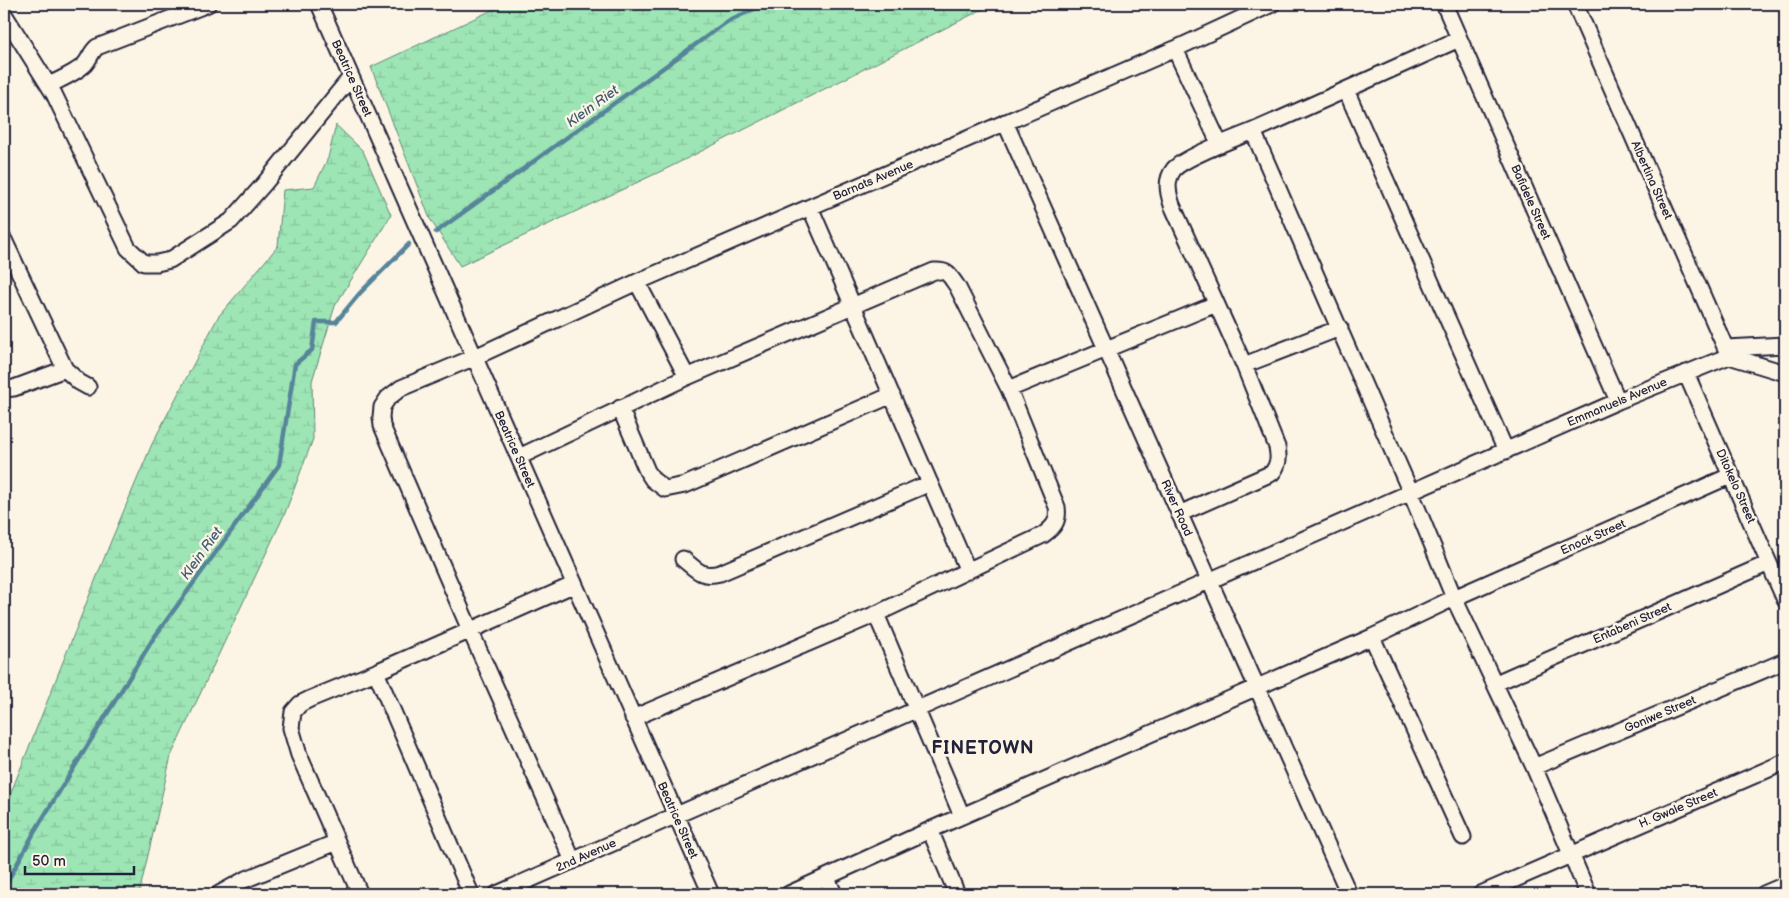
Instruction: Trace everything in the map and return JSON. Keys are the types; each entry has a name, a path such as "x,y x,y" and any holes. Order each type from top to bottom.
{"street":[{"path":"49,85 83,66 92,51 98,47 208,4"},
{"name":"Beatrice Street","path":"319,4 711,894"},
{"name":"Barnats Avenue","path":"573,860 470,630 382,426 382,407 388,398 401,388 475,357 637,282 1175,49 1272,4"},
{"name":"Bafidele Street","path":"1444,4 1618,401"},
{"name":"Albertina Street","path":"1575,4 1728,352"},
{"path":"4,14 49,85 128,248 144,263 170,260 231,221 264,184 351,77"},
{"path":"1179,514 1272,473 1278,463 1277,447 1244,365 1172,205 1168,184 1175,168 1220,145 1459,39"},
{"path":"1175,49 1220,145"},
{"path":"1346,90 1506,451"},
{"name":"River Road","path":"1005,122 1349,894"},
{"path":"1253,131 1340,328 1454,598 1496,683 1588,894"},
{"path":"810,207 968,571"},
{"path":"4,240 65,368 79,382 88,386"},
{"path":"519,457 687,377 934,271 944,271 950,275 965,299 1008,389 1054,498 1058,514 1053,528 1043,535 876,614 634,718"},
{"path":"637,282 687,377"},
{"path":"1008,389 1216,304"},
{"path":"1244,365 1340,328"},
{"name":"Emmanuels Avenue","path":"1209,581 1618,401 1686,373 1728,352 1785,346"},
{"path":"1728,352 1785,373"},
{"path":"4,389 14,388 65,368"},
{"name":"Ditokelo Street","path":"1686,373 1785,600"},
{"path":"620,408 647,471 653,480 665,489 686,485 892,395"},
{"name":"Enock Street","path":"789,894 1256,686 1372,637 1454,598 1732,475"},
{"path":"683,559 697,572 703,574 720,573 930,483"},
{"name":"Entabeni Street","path":"1496,683 1769,563"},
{"name":"2nd Avenue","path":"497,894 1209,581"},
{"path":"360,894 299,755 291,728 293,712 300,704 575,584"},
{"path":"876,614 962,816"},
{"path":"1372,637 1463,837"},
{"name":"Goniwe Street","path":"1534,767 1785,661"},
{"path":"376,672 471,894"},
{"name":"H. Gwale Street","path":"1481,894 1785,762"},
{"path":"930,830 957,894"},
{"path":"219,894 244,880 337,842"},
{"path":"827,878 834,894"},
{"path":"1764,894 1785,885"}],"green space":[{"path":"505,4 993,4 670,167 460,266 430,219 371,67"},
{"path":"336,125 363,151 391,215 335,306 312,381 313,439 285,513 171,756 139,894 4,894 4,810 111,541 152,444 218,317 278,246 283,190 314,187 328,158"}],"waterway":[{"name":"Klein Riet","path":"436,232 728,21 765,4"},
{"name":"Klein Riet","path":"5,894 6,884 35,831 153,639 279,465 295,364 312,350 316,322 336,322 360,293 409,244"}],"district":[{"name":"FINETOWN","path":"983,748"}]}
